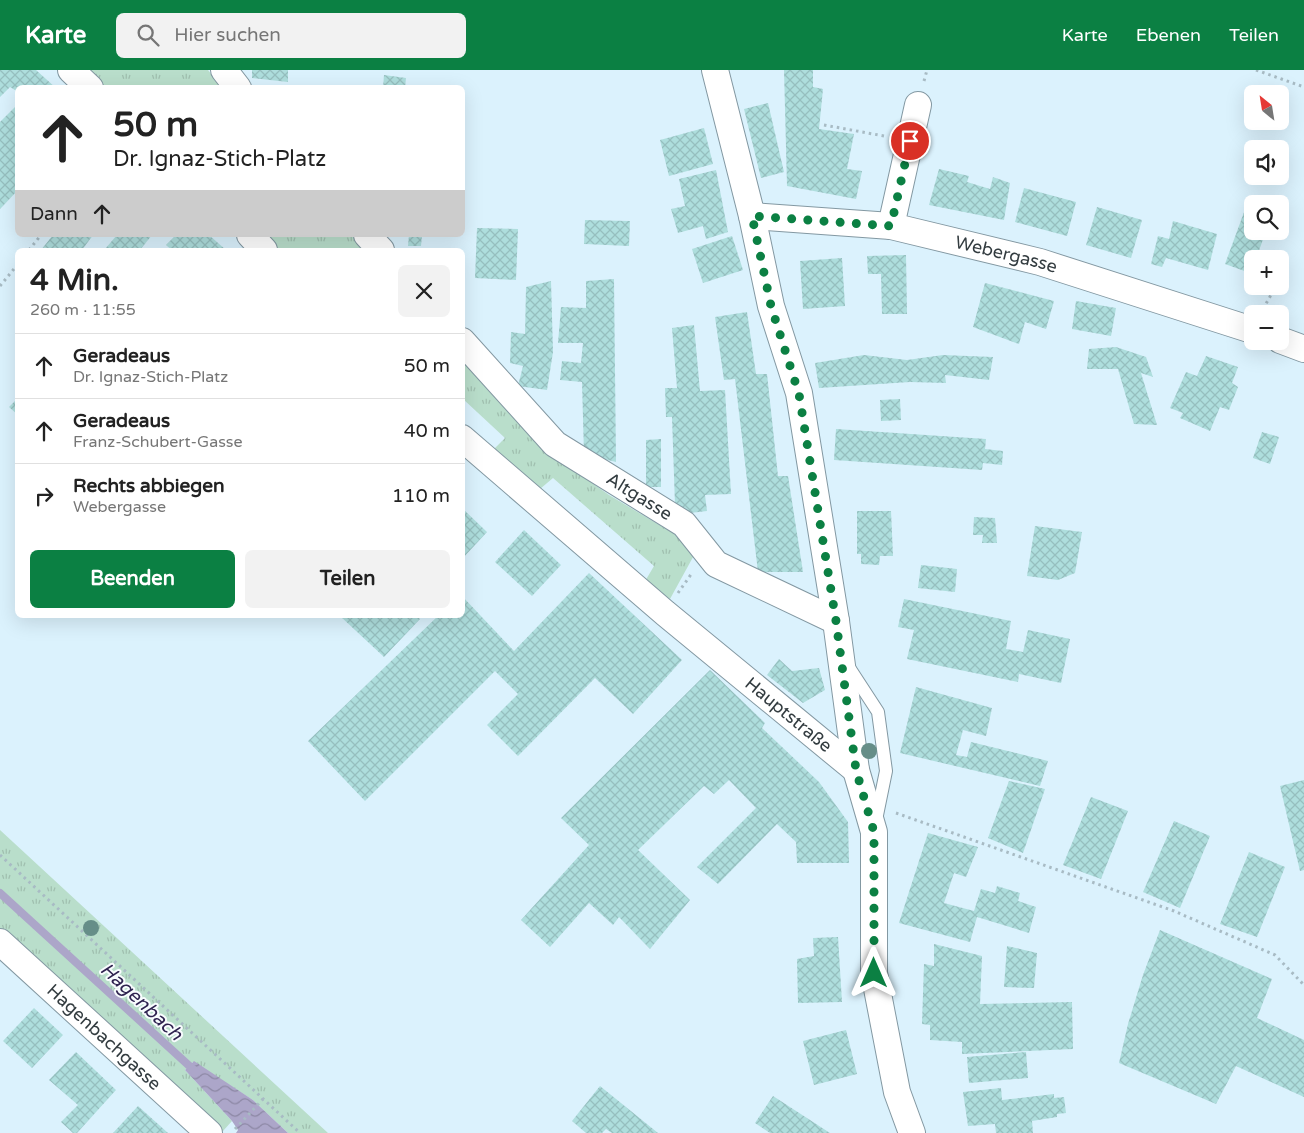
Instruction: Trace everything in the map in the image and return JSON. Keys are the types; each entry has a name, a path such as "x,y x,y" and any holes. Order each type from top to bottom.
{"street":[{"path":"71,70 87,85"},
{"path":"224,70 236,85"},
{"path":"714,70 752,216 771,306 799,394 836,621 856,770 874,832 874,973 897,1092 912,1133"},
{"path":"891,226 918,105"},
{"name":"Webergasse","path":"752,216 891,226 1040,262 1244,327"},
{"path":"252,237 262,248"},
{"path":"369,237 379,248"},
{"path":"1289,343 1304,349"},
{"name":"Altgasse","path":"465,344 554,444 684,524 716,564 836,621"},
{"name":"Hauptstraße","path":"465,441 665,613 856,770"},
{"name":"Hagenbachgasse","path":"0,942 209,1133"}],"lane":[{"path":"840,654 878,712 886,771 874,832"}],"path":[{"path":"1256,70 1304,87"},
{"path":"824,125 910,141"},
{"path":"31,248 39,237"},
{"path":"0,286 15,268"},
{"path":"665,613 706,552"},
{"path":"879,807 1174,910 1275,955 1304,985"},
{"path":"0,856 300,1133"},
{"path":"231,1133 263,1098"}],"green space":[{"path":"87,70 208,70 220,85 103,85"},
{"path":"262,237 353,237 363,248 274,248"},
{"path":"465,361 548,452 609,495 698,548 670,599 644,583 654,566 553,478 540,489 493,450 505,438 465,401"},
{"path":"0,830 328,1133 288,1133 253,1100 193,1062 185,1070 232,1121 223,1131 0,928"}],"water":[{"path":"194,1061 253,1100 288,1133 236,1133 238,1130 232,1121 185,1070"}],"building":[{"path":"0,70 36,70 53,85 15,85 15,90 10,87 0,97"},
{"path":"252,70 288,70 288,82 252,78"},
{"path":"784,70 813,70 813,87 823,89 819,129 854,134 847,169 862,171 856,199 787,186"},
{"path":"384,75 406,78 405,85 383,85"},
{"path":"768,103 784,172 761,178 744,109"},
{"path":"15,107 15,193 0,209 0,122"},
{"path":"704,128 713,164 669,176 660,140"},
{"path":"939,169 969,176 967,182 990,189 993,177 1010,183 1004,220 929,205"},
{"path":"716,170 728,232 706,239 703,226 678,233 671,209 685,206 679,179"},
{"path":"1024,188 1076,202 1067,236 1015,222"},
{"path":"1097,207 1142,220 1131,258 1086,245"},
{"path":"1244,212 1244,240 1263,240 1259,250 1244,250 1244,271 1225,264"},
{"path":"585,220 630,221 629,246 584,244"},
{"path":"1173,221 1217,234 1208,270 1166,258 1162,267 1151,264 1158,236 1169,239"},
{"path":"477,228 518,229 516,280 475,278"},
{"path":"732,236 743,270 703,283 692,249"},
{"path":"51,237 92,237 83,248 43,248"},
{"path":"115,237 150,237 142,248 106,248"},
{"path":"174,237 211,237 224,248 170,248 166,245"},
{"path":"409,237 422,237 421,246 408,246"},
{"path":"906,255 907,314 882,314 881,274 868,274 867,256"},
{"path":"842,258 845,306 803,309 800,261"},
{"path":"614,279 616,462 584,454 582,382 560,380 562,361 581,363 583,343 558,343 561,307 586,308 586,281"},
{"path":"551,281 553,352 547,390 518,386 523,366 510,363 511,332 525,334 526,287"},
{"path":"985,283 1054,301 1046,329 1025,322 1019,344 973,327"},
{"path":"1076,301 1116,308 1111,336 1072,329"},
{"path":"747,312 756,374 767,374 778,476 788,476 803,572 758,572 735,379 724,380 715,317"},
{"path":"694,325 700,391 725,390 731,494 705,495 707,511 690,513 675,505 672,417 666,417 665,388 677,388 672,328"},
{"path":"1116,347 1146,357 1153,377 1141,373 1157,425 1134,424 1118,369 1087,369 1089,349"},
{"path":"864,355 907,360 943,355 993,357 989,380 945,375 946,383 910,382 819,388 815,363"},
{"path":"1206,356 1238,367 1232,383 1238,387 1229,410 1220,407 1210,431 1180,418 1183,413 1170,408 1186,372 1197,376"},
{"path":"900,399 901,420 881,421 880,400"},
{"path":"15,401 15,412 9,407"},
{"path":"836,429 986,439 985,449 1003,451 1002,465 983,463 982,470 834,460"},
{"path":"1262,432 1279,437 1270,464 1253,458"},
{"path":"661,439 661,487 646,487 646,440"},
{"path":"465,511 487,532 465,556"},
{"path":"857,511 891,511 893,556 880,556 879,565 861,564 861,554 857,554"},
{"path":"974,517 995,518 997,543 982,543 983,535 973,535"},
{"path":"1035,526 1082,532 1075,573 1058,580 1027,576"},
{"path":"524,530 561,565 532,596 495,562"},
{"path":"921,565 957,569 955,592 918,588"},
{"path":"589,573 682,660 633,714 595,678 518,756 487,725 518,694 495,671 365,801 308,741 436,618 465,618 465,599 514,651"},
{"path":"904,599 1011,621 1006,649 1023,652 1028,630 1070,639 1061,683 1019,674 1018,682 907,659 914,630 898,627"},
{"path":"342,618 419,618 384,657"},
{"path":"779,659 792,671 819,668 825,690 803,703 767,675"},
{"path":"710,670 765,723 762,728 819,782 848,822 849,863 797,863 796,842 777,824 718,884 697,867 756,808 729,780 714,794 704,786 638,850 690,900 650,949 619,917 613,925 589,903 550,947 521,920 589,845 561,818"},
{"path":"916,687 992,708 986,736 963,730 956,755 967,757 971,742 1048,761 1040,786 900,753"},
{"path":"1304,780 1304,870 1300,871 1280,786"},
{"path":"1009,781 1045,789 1023,853 988,838"},
{"path":"1091,797 1128,811 1101,879 1063,865"},
{"path":"1174,821 1210,836 1180,908 1143,892"},
{"path":"928,833 978,847 966,877 954,873 944,903 974,911 981,889 995,893 997,886 1020,893 1018,901 1036,907 1029,933 977,917 970,942 899,923"},
{"path":"1249,852 1285,867 1257,937 1220,924"},
{"path":"1160,930 1272,979 1257,1018 1304,1040 1304,1097 1236,1066 1216,1104 1119,1063 1128,1024 1143,975"},
{"path":"838,937 842,1002 798,1003 797,959 814,956 813,938"},
{"path":"934,944 982,956 980,1004 1072,1002 1073,1049 962,1054 962,1042 930,1040 930,1025 922,1024 924,964 934,966"},
{"path":"1007,946 1037,953 1034,988 1004,987"},
{"path":"34,1008 63,1035 32,1068 3,1041"},
{"path":"846,1030 857,1074 814,1085 803,1041"},
{"path":"76,1052 116,1090 77,1133 73,1133 61,1122 78,1105 49,1080"},
{"path":"1026,1052 1028,1078 969,1083 967,1057"},
{"path":"600,1086 658,1133 612,1133 606,1129 602,1133 586,1133 572,1121"},
{"path":"1001,1088 1002,1100 1054,1094 1054,1098 1064,1097 1066,1113 1057,1114 1057,1117 1032,1121 1033,1133 996,1133 995,1124 968,1126 963,1092"},
{"path":"773,1096 830,1133 770,1133 755,1123"},
{"path":"138,1106 168,1133 113,1133"}],"waterway":[{"name":"Hagenbach","path":"0,893 196,1072"}],"route":[{"path":"874,973 874,832 856,770 836,621 799,394 771,306 752,216 891,226 910,141"}]}
